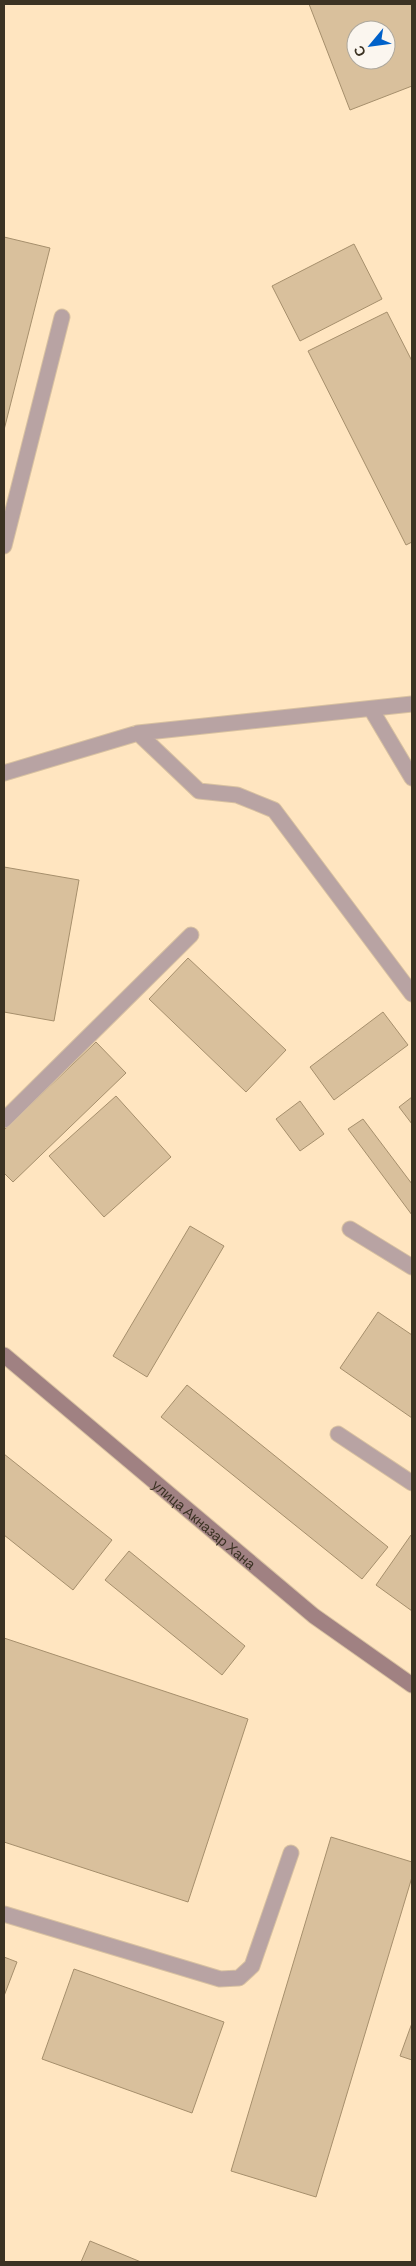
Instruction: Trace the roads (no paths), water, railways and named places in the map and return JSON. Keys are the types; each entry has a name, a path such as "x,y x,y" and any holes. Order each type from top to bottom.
{"main road":[{"name":"улица Акназар Хана","path":"4,1355 314,1616 412,1685"}],"lane":[{"path":"4,546 62,317"},
{"path":"4,774 138,733 412,704"},
{"path":"371,709 412,778"},
{"path":"138,733 199,791 237,796 274,810 412,994"},
{"path":"4,1120 191,934"},
{"path":"350,1229 412,1267"},
{"path":"338,1434 412,1483"},
{"path":"4,1914 220,1979 239,1978 252,1966 291,1853"}]}
